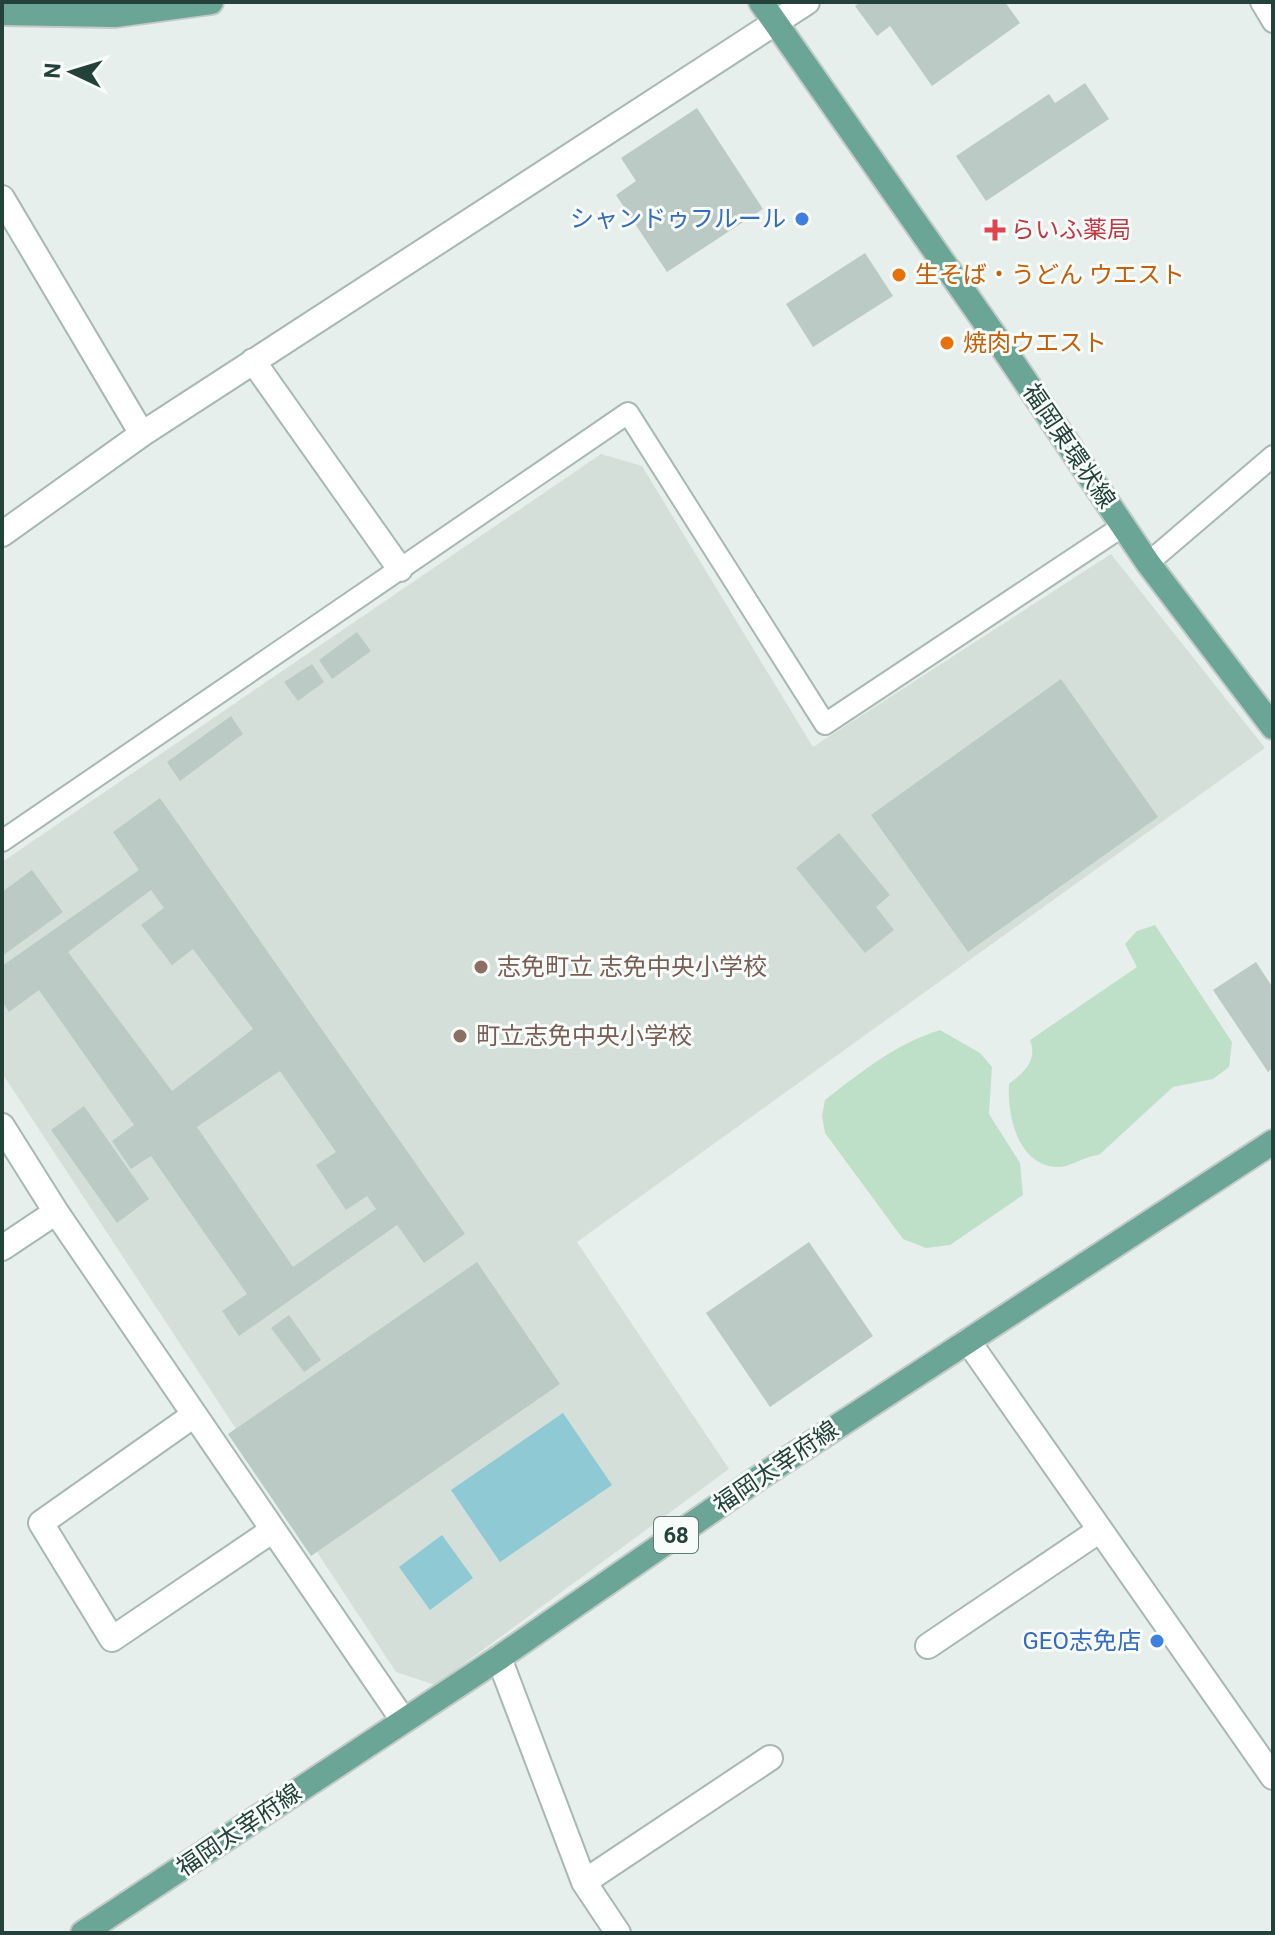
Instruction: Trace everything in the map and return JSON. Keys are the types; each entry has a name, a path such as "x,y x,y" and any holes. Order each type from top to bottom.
{"main road":[{"path":"2,13 115,15 211,2"},
{"name":"福岡東環状線","path":"761,2 1001,345 1148,563 1273,727"},
{"name":"福岡太宰府線","path":"83,1933 499,1658 763,1475 1273,1142"}],"street":[{"path":"2,534 142,434 807,2"},
{"path":"2,198 142,434"},
{"path":"253,361 400,569"},
{"path":"2,1126 56,1212 403,1720"},
{"path":"2,1248 56,1212"},
{"path":"968,1341 1273,1777"},
{"path":"194,1415 41,1523 112,1639 273,1530"},
{"path":"928,1646 1100,1530"},
{"path":"499,1658 584,1882 618,1933"},
{"path":"584,1882 770,1758"}],"lane":[{"path":"1261,2 1273,22"},
{"path":"2,841 628,413 825,724 1123,526"},
{"path":"1148,563 1273,456"}],"shaded area":[{"name":"志免町立 志免中央小学校","path":"601,454 642,466 813,747 1111,554 1265,748 577,1242 729,1469 435,1685 396,1672 2,1073 2,862"}],"green space":[{"path":"1155,925 1232,1042 1229,1067 1213,1079 1173,1087 1099,1155 1062,1167 1044,1164 1024,1149 1018,1137 1010,1110 1009,1084 1031,1060 1030,1040 1137,967 1125,944 1137,931"},
{"path":"940,1030 980,1053 992,1067 989,1114 1020,1163 1023,1195 950,1245 926,1248 903,1239 825,1133 822,1116 825,1100 865,1069 908,1043"}],"water":[{"path":"563,1413 612,1485 500,1562 451,1490"},
{"path":"442,1535 473,1578 430,1610 399,1567"}],"building":[{"path":"861,2 1005,2 1020,23 932,86 890,26 877,36 855,6"},
{"path":"1085,83 1109,119 986,201 956,156 1049,94 1055,103"},
{"path":"697,108 763,209 667,272 616,195 636,181 621,158"},
{"path":"865,253 893,296 813,347 786,304"},
{"path":"357,632 371,651 332,679 319,660"},
{"path":"312,664 324,682 298,701 284,682"},
{"path":"1061,679 1158,817 968,952 871,815"},
{"path":"231,716 243,734 180,781 167,762"},
{"path":"160,798 465,1234 424,1263 397,1225 239,1336 222,1311 247,1294 151,1156 131,1169 112,1141 134,1125 39,990 9,1012 2,1001 2,966 139,870 113,832","holes":["151,890 164,908 141,925 172,965 193,949 253,1029 172,1091 68,952","280,1071 336,1152 316,1165 346,1210 367,1196 376,1209 293,1267 197,1127"]},
{"path":"839,833 890,895 876,907 894,930 865,953 796,868"},
{"path":"32,870 63,912 2,956 2,892"},
{"path":"1256,962 1273,988 1273,1068 1268,1072 1213,990"},
{"path":"84,1106 149,1199 117,1223 51,1130"},
{"path":"809,1242 873,1336 770,1407 706,1313"},
{"path":"477,1262 560,1384 311,1556 228,1434"},
{"path":"289,1315 321,1360 304,1372 271,1328"}],"place":[{"name":"シャンドゥフルール","path":"802,219"},
{"name":"らいふ薬局","path":"995,230"},
{"name":"生そば・うどん ウエスト","path":"899,275"},
{"name":"焼肉ウエスト","path":"947,343"},
{"name":"志免町立 志免中央小学校","path":"481,967"},
{"name":"町立志免中央小学校","path":"460,1036"},
{"name":"GEO志免店","path":"1157,1641"}]}
